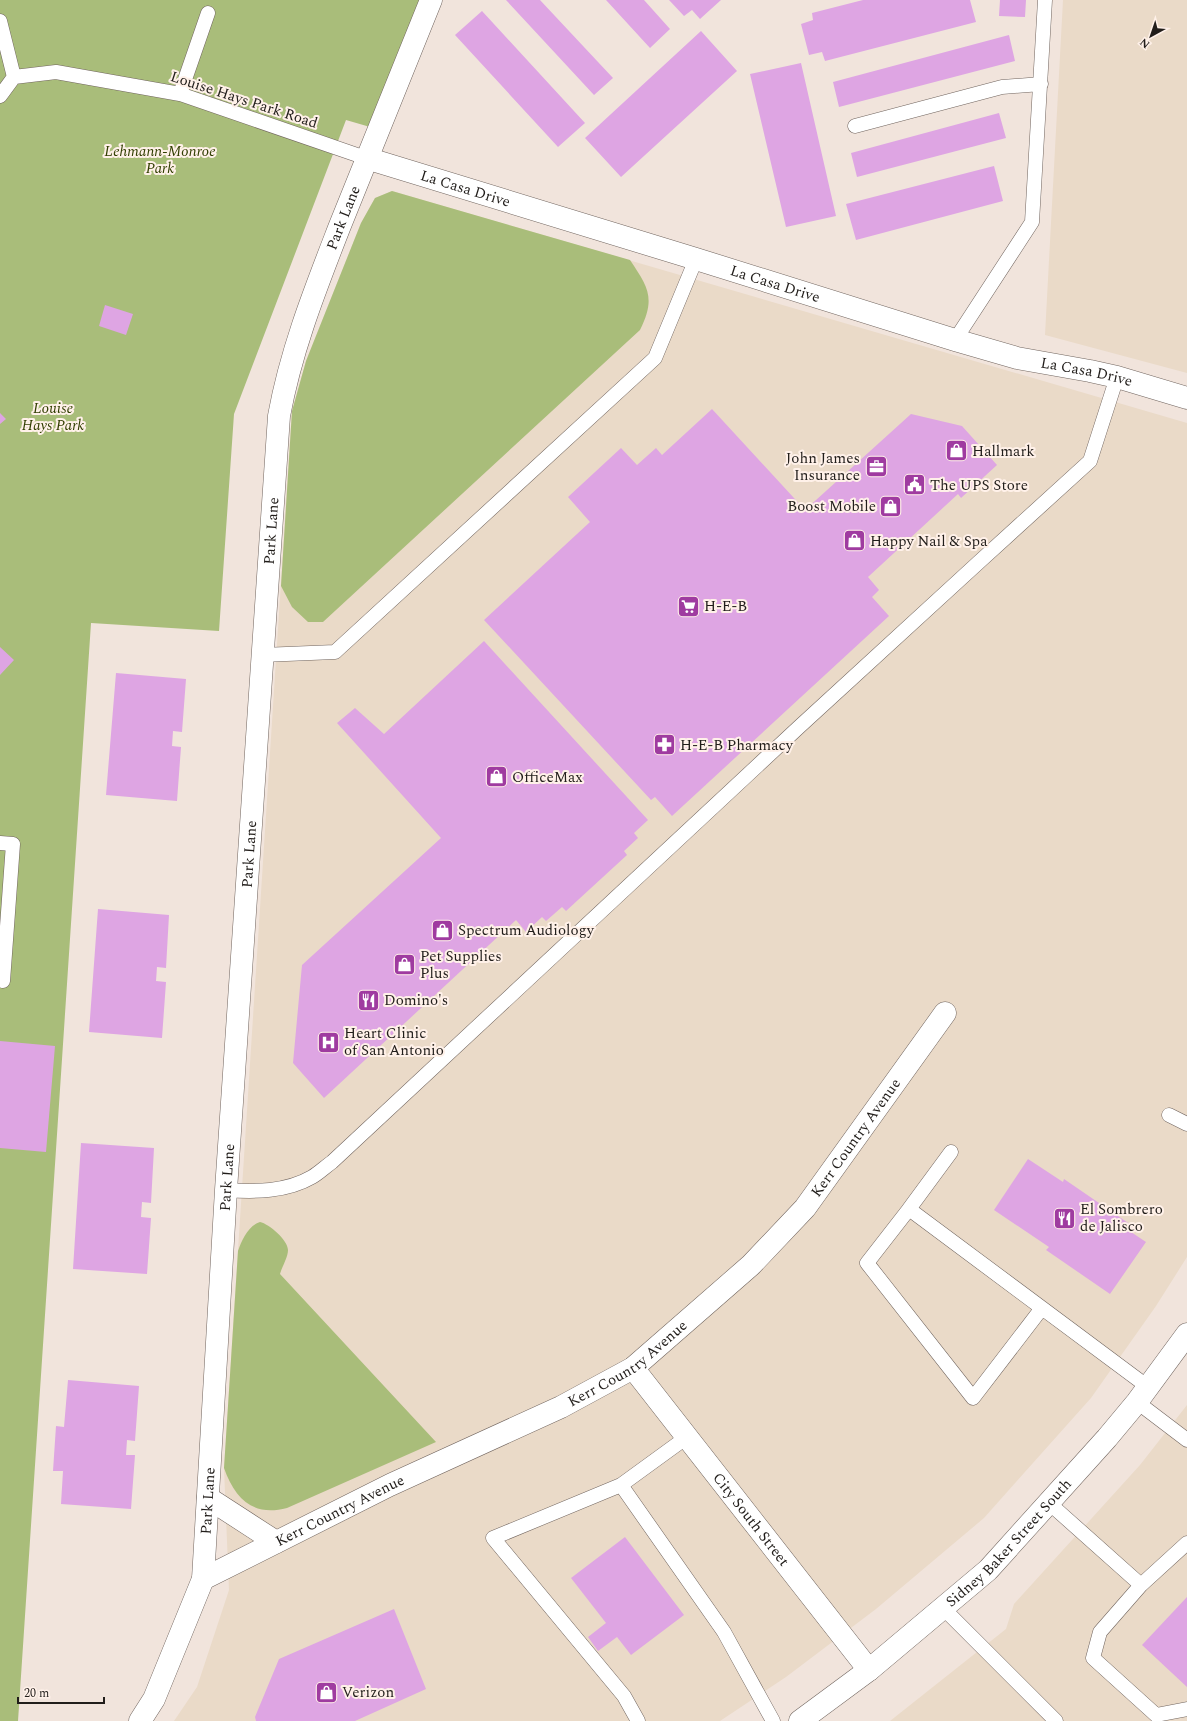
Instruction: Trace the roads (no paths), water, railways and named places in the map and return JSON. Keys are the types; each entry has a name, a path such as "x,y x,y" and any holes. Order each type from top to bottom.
{"street":[{"name":"Park Lane","path":"140,1721 154,1698 203,1579 226,1190 262,655 279,416 284,385 304,318 366,158 431,0"},
{"name":"La Casa Drive","path":"366,158 696,258 1017,358 1116,377 1187,398"},
{"name":"Kerr Country Avenue","path":"203,1579 390,1485 561,1407 633,1368 751,1265 805,1208 945,1014"},
{"name":"Sidney Baker Street South","path":"800,1721 869,1670 988,1570 1107,1438 1187,1334"},
{"name":"City South Street","path":"633,1368 869,1670"},
{"path":"208,1498 276,1542"}],"lane":[{"path":"956,340 1032,222 1045,0"},
{"path":"180,94 208,12"},
{"path":"0,21 14,76 0,96"},
{"name":"Louise Hays Park Road","path":"14,76 56,72 180,94 366,158"},
{"path":"855,126 1002,87 1041,84"},
{"path":"262,655 335,652 655,358 696,258"},
{"path":"226,1190 261,1192 290,1186 311,1177 332,1162 799,727 978,562 1090,462 1116,377"},
{"path":"0,843 13,844 3,981 0,980"},
{"path":"1169,1115 1187,1124"},
{"path":"951,1152 910,1209 867,1263 973,1398 1042,1308"},
{"path":"910,1209 1042,1308 1142,1394 1187,1440"},
{"path":"638,1721 624,1696 493,1538 621,1485 687,1437"},
{"path":"621,1485 724,1632 773,1721"},
{"path":"1050,1503 1141,1585"},
{"path":"1187,1543 1141,1585 1100,1632 1094,1658 1156,1716 1187,1709"},
{"path":"944,1608 1056,1721"}],"place":[{"name":"Hallmark","path":"957,451"},
{"name":"John James Insurance","path":"876,467"},
{"name":"The UPS Store","path":"914,485"},
{"name":"Boost Mobile","path":"891,506"},
{"name":"Happy Nail & Spa","path":"855,541"},
{"name":"H-E-B","path":"689,606"},
{"name":"H-E-B Pharmacy","path":"665,745"},
{"name":"OfficeMax","path":"497,777"},
{"name":"Spectrum Audiology","path":"442,930"},
{"name":"Pet Supplies Plus","path":"405,965"},
{"name":"Domino's","path":"368,1000"},
{"name":"Heart Clinic of San Antonio","path":"328,1042"},
{"name":"El Sombrero de Jalisco","path":"1064,1218"},
{"name":"Verizon","path":"327,1692"}],"park label":[{"name":"Lehmann-Monroe Park","path":"160,160"},
{"name":"Louise Hays Park","path":"53,416"}]}
